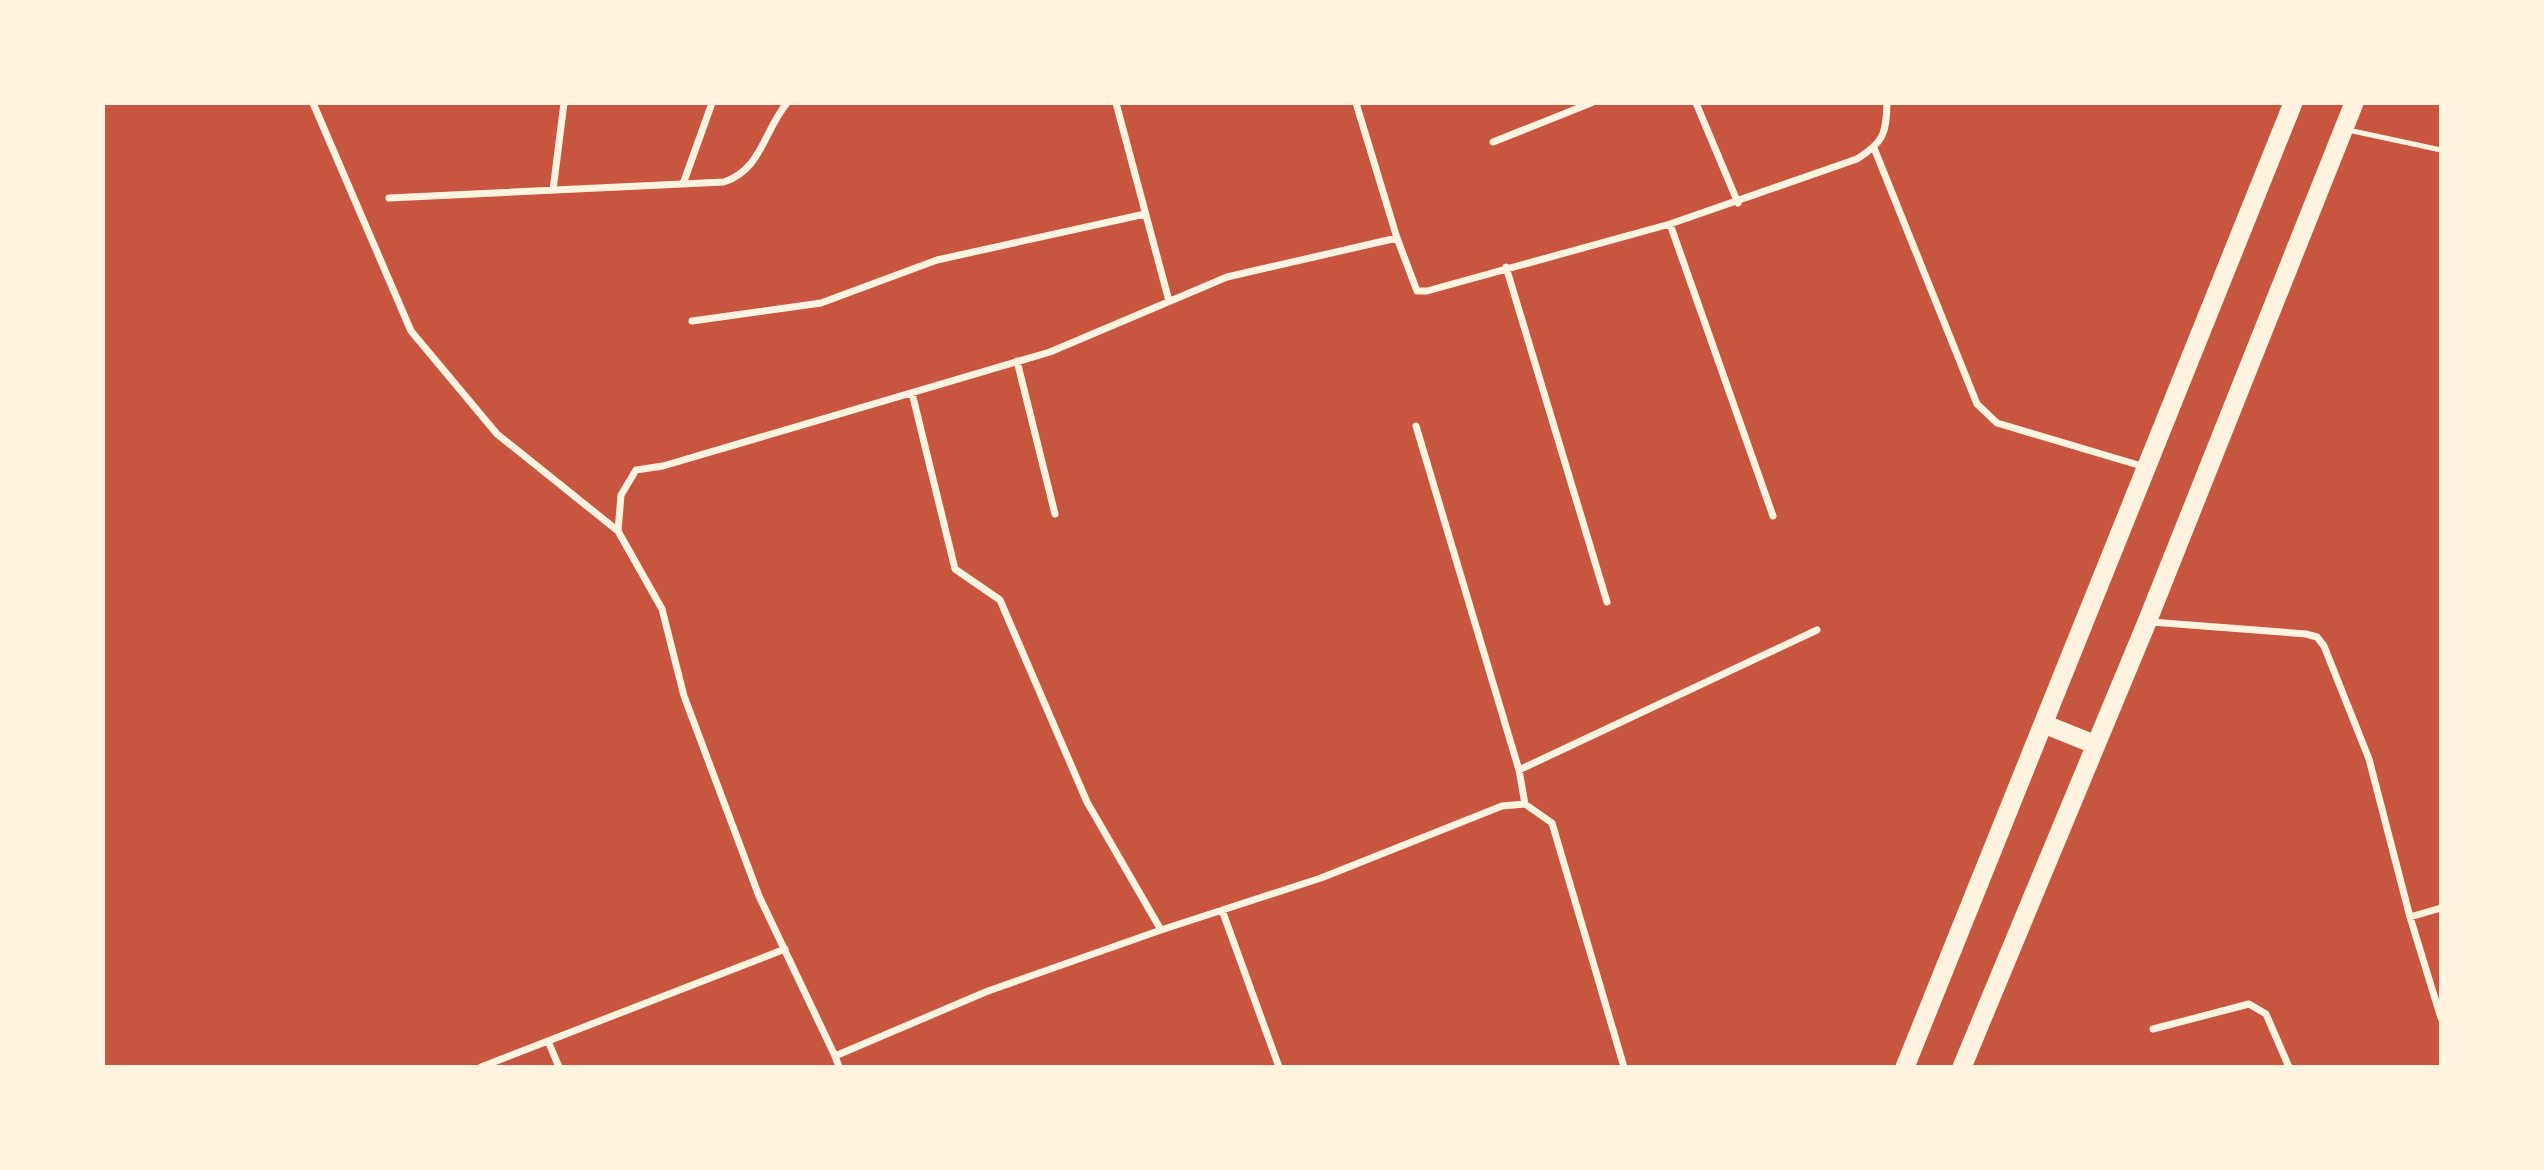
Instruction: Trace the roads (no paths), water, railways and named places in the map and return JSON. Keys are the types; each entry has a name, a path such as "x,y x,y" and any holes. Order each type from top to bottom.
{"highway":[{"path":"1905,1067 2293,103"},
{"path":"1962,1067 2147,622 2354,103"},
{"path":"2044,724 2096,745"}],"street":[{"path":"313,103 411,331 497,434 618,531 662,609 684,696 759,896 839,1067"},
{"path":"553,190 564,103"},
{"path":"683,184 712,103"},
{"path":"389,198 724,182 741,176 752,165 777,115 787,103"},
{"path":"1116,103 1169,301"},
{"path":"1356,103 1396,238 1417,291 1670,224 1857,159 1874,148 1886,132 1887,103"},
{"path":"1493,142 1591,103"},
{"path":"1696,103 1738,202"},
{"path":"1874,148 1977,404 1986,415 1997,423 2148,468"},
{"path":"692,321 821,303 936,260 1145,214"},
{"path":"1670,224 1773,516"},
{"path":"618,531 621,495 636,470 676,463 1050,352 1227,277 1396,238"},
{"path":"1507,267 1607,602"},
{"path":"1017,361 1055,514"},
{"path":"912,394 955,569 1000,600 1087,802 1161,929"},
{"path":"1416,426 1518,770 1525,804"},
{"path":"2147,622 2306,634 2317,637 2324,646 2369,759 2410,917 2441,1018"},
{"path":"1518,770 1816,630"},
{"path":"835,1056 988,991 1161,929 1321,878 1502,806 1525,804 1552,824 1624,1067"},
{"path":"2410,917 2441,908"},
{"path":"1222,910 1279,1067"},
{"path":"481,1067 785,949"},
{"path":"2152,1029 2249,1004 2266,1014 2288,1067"},
{"path":"548,1041 559,1067"}],"lane":[{"path":"2343,129 2441,150"}]}
